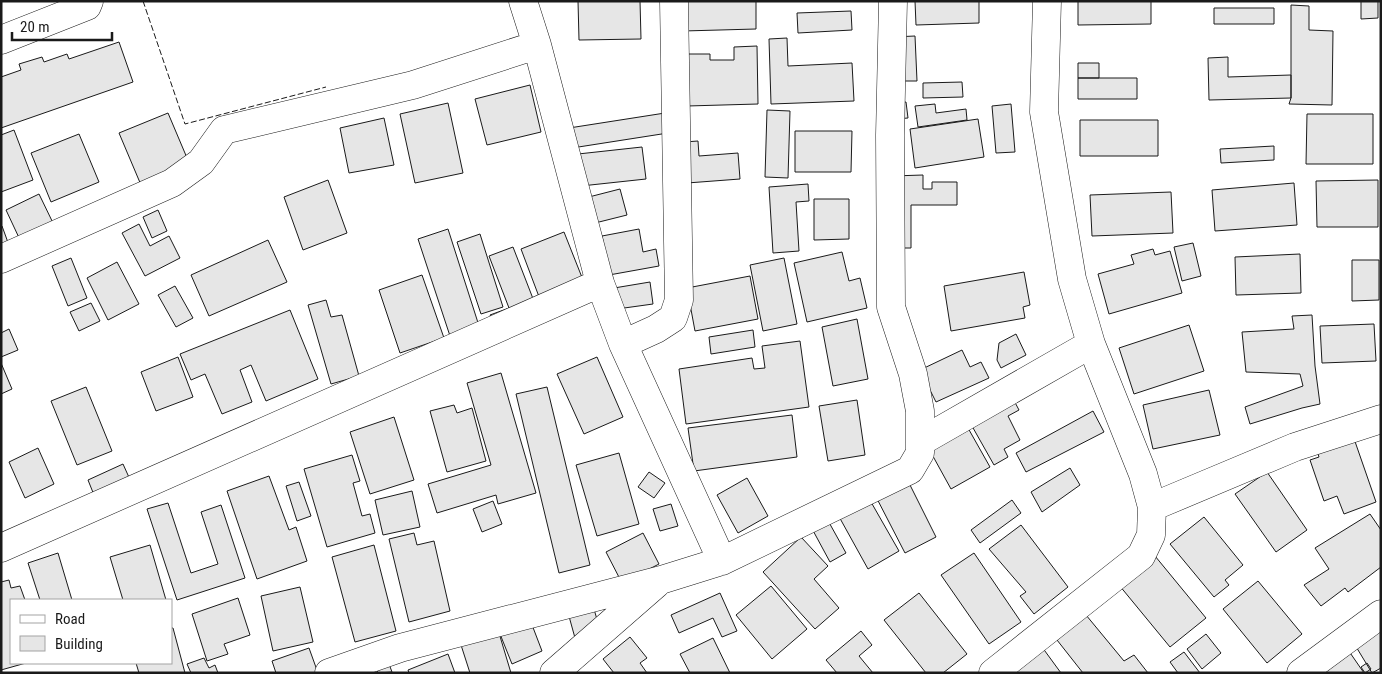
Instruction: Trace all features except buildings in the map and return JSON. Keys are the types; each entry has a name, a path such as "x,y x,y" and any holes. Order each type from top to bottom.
{"street":[{"path":"1,40 87,6 89,1"},
{"path":"523,1 537,45 600,283 623,344 722,561"},
{"path":"623,344 656,330 672,318 679,300 674,1"},
{"path":"329,673 400,648 661,580 722,561 910,470 920,453 920,411 913,374 891,306 890,135 893,1"},
{"path":"993,673 1141,556 1151,535 1152,507 1143,474 1091,344 1072,280 1044,112 1047,1"},
{"path":"1,259 172,183 201,162 224,130 413,85 537,45"},
{"path":"1,548 600,283"},
{"path":"920,442 1091,344"},
{"path":"1152,507 1295,447 1381,419"},
{"path":"554,673 661,580"},
{"path":"1301,673 1381,614"}],"fence":[{"path":"143,1 185,124 326,87"}]}
